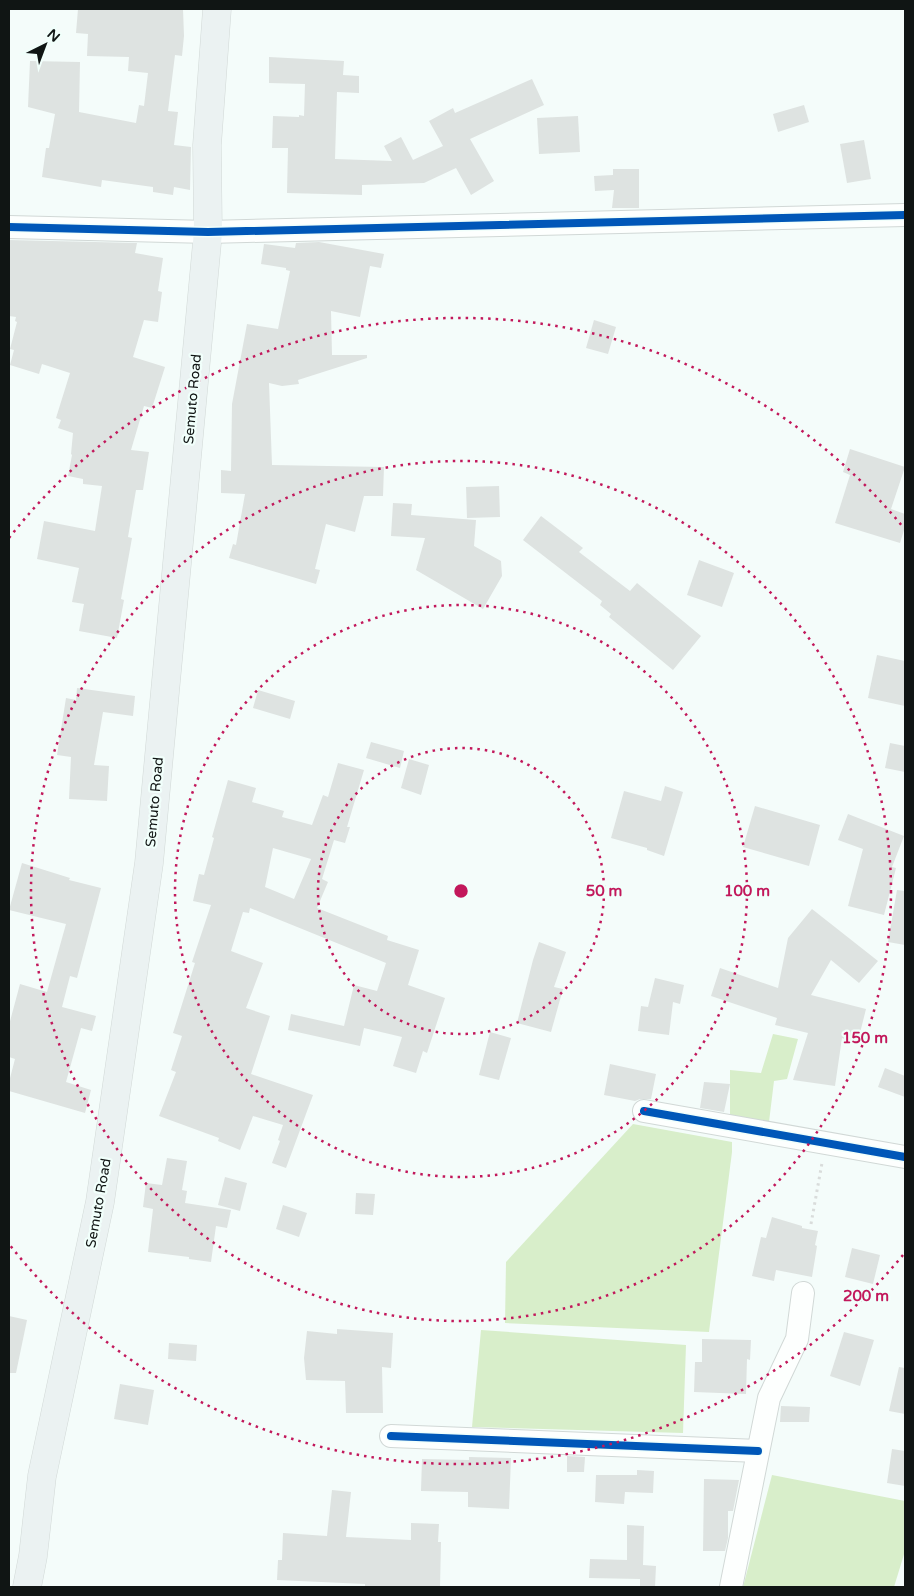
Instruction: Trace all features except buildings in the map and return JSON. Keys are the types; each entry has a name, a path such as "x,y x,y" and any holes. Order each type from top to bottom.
{"main road":[{"name":"Semuto Road","path":"27,1587 33,1556 42,1476 100,1202 149,863 208,232 207,145 217,9"}],"street":[{"path":"9,227 208,232 905,215"},
{"path":"644,1111 905,1157"},
{"path":"731,1587 769,1398 797,1338 803,1294"},
{"path":"390,1436 758,1451"}],"path":[{"path":"811,1224 822,1159"}],"green space":[{"path":"773,1034 798,1039 787,1079 774,1081 769,1122 730,1118 730,1070 761,1073"},
{"path":"633,1124 732,1142 709,1332 505,1323 506,1262"},
{"path":"481,1330 686,1345 683,1433 472,1427"},
{"path":"772,1475 905,1501 905,1551 894,1587 743,1587"}],"cycle path":[{"path":"9,227 208,232 905,215"},
{"path":"644,1111 905,1157"},
{"path":"391,1436 758,1451"}]}
